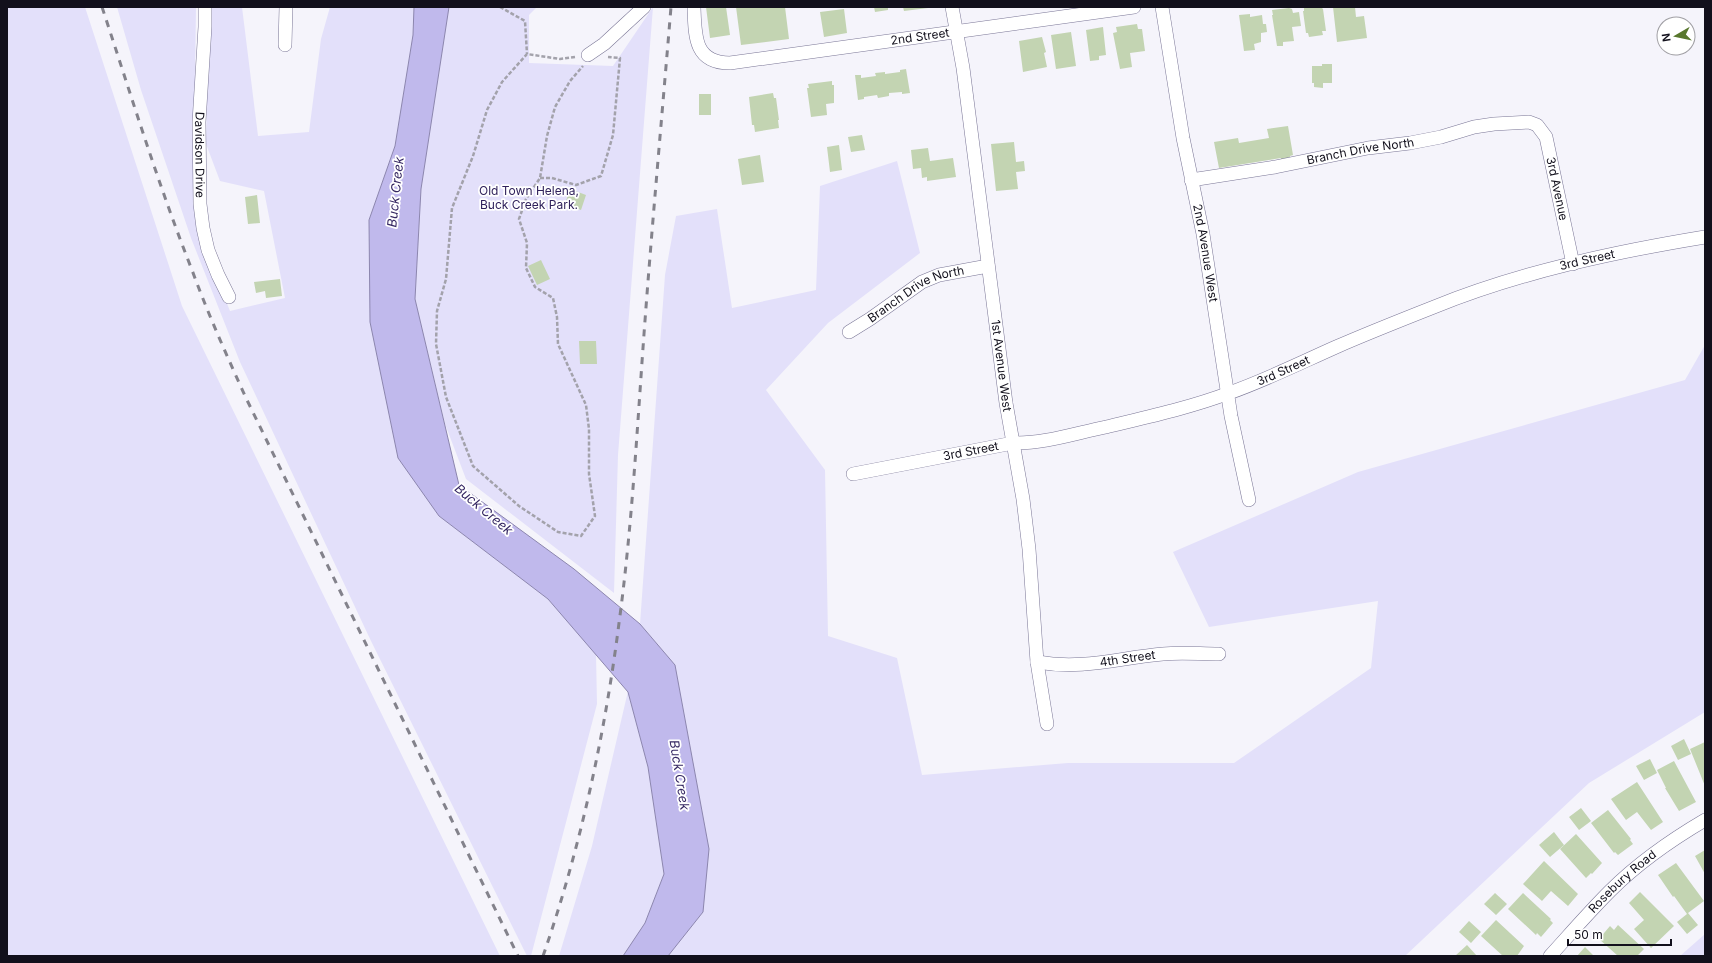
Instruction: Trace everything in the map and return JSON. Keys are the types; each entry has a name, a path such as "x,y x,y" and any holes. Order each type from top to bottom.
{"street":[{"name":"Davidson Drive","path":"205,7 199,122 200,204 208,250 229,297"},
{"path":"285,45 286,7"},
{"path":"588,55 604,44 644,7"},
{"name":"2nd Street","path":"694,7 695,32 701,52 714,62 730,63 1134,7"},
{"name":"1st Avenue West","path":"952,7 966,91 988,266 1029,549 1037,662 1047,724"},
{"name":"2nd Avenue West","path":"1162,7 1192,180 1203,234 1228,394 1249,500"},
{"name":"Branch Drive North","path":"1192,180 1275,167 1368,148 1410,144 1474,127 1529,122"},
{"name":"3rd Avenue","path":"1529,122 1537,125 1546,137 1573,264"},
{"name":"3rd Street","path":"853,474 912,461 1013,443 1026,443 1174,411 1228,394 1279,374 1335,348 1436,306 1498,284 1573,264 1672,242 1705,237"},
{"name":"Branch Drive North","path":"849,332 922,282 940,274 988,266"},
{"name":"4th Street","path":"1037,662 1073,666 1163,654 1219,654"},
{"name":"Rosebury Road","path":"1550,956 1610,890 1630,872 1669,842 1705,820"}],"path":[{"path":"500,7 525,21 527,54 502,82 487,110 473,156 452,208 446,279 437,311 436,344 446,397 474,466 525,511 558,532 581,536 595,516 589,474 589,429 586,405 558,344 557,317 553,298 535,287 526,268 527,243 520,219 526,199 540,178 547,136 555,107 570,81 586,62 588,55"},
{"path":"527,54 560,59 588,55 620,58 613,135 601,176 576,185 552,178 540,178"}],"green space":[{"path":"7,7 85,7 182,306 500,956 7,956"},
{"path":"117,7 196,7 194,143 200,236 230,311 285,298 264,191 220,181 206,144 209,7 242,7 258,136 309,132 321,39 330,7 414,7 413,35 395,146 369,220 439,516 548,599 596,654 597,704 531,956 527,956 371,641 240,362 191,238 141,90"},
{"name":"Old Town Helena, Buck Creek Park.","path":"449,7 537,7 529,15 529,63 613,66 653,7 618,455 614,593 466,479 445,424 415,299 421,189"},
{"path":"897,161 920,253 828,323 766,390 825,470 828,636 897,658 922,775 1068,763 1234,763 1371,668 1378,601 1209,627 1173,552 1358,472 1685,380 1705,345 1705,712 1589,783 1405,956 668,956 703,912 675,665 640,624 665,275 676,216 717,209 732,308 816,290 820,186"},
{"path":"628,691 648,767 664,874 645,923 623,956 559,956 592,846"},
{"path":"1705,934 1705,956 1680,956"}],"water":[{"name":"Buck Creek","path":"414,7 449,7 421,189 415,299 459,485 574,569 640,624 675,665 709,849 703,912 668,956 623,956 645,923 664,874 648,767 628,692 548,599 439,516 398,458 370,322 369,220 395,146 413,35"}],"building":[{"path":"706,7 726,7 730,35 710,38"},
{"path":"736,7 785,7 789,39 741,45"},
{"path":"874,7 888,7 888,10 875,12"},
{"path":"903,7 928,7 928,8 904,11"},
{"path":"1304,7 1321,7 1323,9 1326,31 1322,31 1323,35 1309,37 1308,33 1306,33 1303,11"},
{"path":"1333,7 1355,7 1356,17 1364,16 1367,38 1337,42"},
{"path":"844,9 847,33 824,37 820,12"},
{"path":"1292,9 1293,13 1299,12 1301,26 1292,27 1294,41 1283,42 1283,46 1277,46 1272,10"},
{"path":"1250,14 1250,17 1262,15 1263,24 1266,24 1267,32 1261,33 1261,42 1254,44 1255,50 1244,51 1239,15"},
{"path":"1137,24 1138,29 1142,29 1145,51 1130,53 1132,67 1120,69 1113,33 1117,32 1116,27"},
{"path":"1103,27 1106,55 1099,56 1099,60 1090,61 1086,30"},
{"path":"1071,32 1076,66 1056,69 1051,35"},
{"path":"1042,37 1046,52 1044,53 1047,67 1023,72 1019,41"},
{"path":"1322,64 1332,64 1332,83 1323,83 1323,88 1314,87 1314,83 1312,83 1312,66 1322,66"},
{"path":"906,69 910,93 889,93 889,96 878,98 877,95 864,97 864,99 858,100 855,75 861,75 861,78 876,76 875,73 885,72 885,74 900,72 900,70"},
{"path":"832,81 832,85 834,85 834,103 826,104 827,115 811,117 807,88 809,88 808,84"},
{"path":"773,93 774,98 776,98 779,128 755,132 754,125 752,125 749,97"},
{"path":"699,94 711,94 711,115 699,115"},
{"path":"1288,126 1293,155 1290,156 1290,158 1281,160 1281,158 1219,168 1214,142 1238,138 1239,143 1269,138 1267,129"},
{"path":"862,135 865,150 851,152 848,137"},
{"path":"1014,142 1016,162 1024,161 1025,171 1016,172 1018,189 996,191 991,144"},
{"path":"839,145 842,170 830,172 827,147"},
{"path":"928,148 930,161 953,158 956,177 927,181 927,177 922,178 921,168 913,169 911,150"},
{"path":"760,155 764,182 742,185 738,159"},
{"path":"570,189 586,195 581,210 565,204"},
{"path":"257,195 260,223 248,224 245,197"},
{"path":"541,260 550,279 537,285 528,266"},
{"path":"280,279 282,296 266,298 265,291 256,293 254,282"},
{"path":"579,341 596,341 597,364 580,364"},
{"path":"1684,739 1691,754 1678,760 1671,746"},
{"path":"1705,742 1705,786 1690,749"},
{"path":"1650,759 1657,773 1644,780 1636,766"},
{"path":"1674,761 1696,802 1679,811 1665,788 1657,770"},
{"path":"1637,782 1663,822 1651,830 1637,812 1626,820 1611,799"},
{"path":"1581,808 1591,821 1579,830 1569,817"},
{"path":"1608,810 1631,839 1630,840 1633,844 1618,855 1615,852 1614,853 1591,823"},
{"path":"1554,832 1564,845 1550,857 1539,845"},
{"path":"1576,834 1602,863 1586,878 1560,849"},
{"path":"1705,850 1705,874 1695,856"},
{"path":"1544,861 1578,894 1568,906 1551,891 1542,901 1523,884"},
{"path":"1676,863 1704,901 1688,913 1698,925 1687,934 1677,922 1687,914 1658,875"},
{"path":"1640,892 1674,926 1651,948 1634,929 1644,920 1629,903"},
{"path":"1495,893 1507,904 1496,915 1484,904"},
{"path":"1523,893 1551,919 1550,920 1553,923 1541,937 1537,933 1536,935 1508,909"},
{"path":"1496,920 1524,946 1517,956 1503,956 1481,936"},
{"path":"1469,921 1481,932 1471,943 1459,932"},
{"path":"1618,925 1644,949 1637,956 1618,956 1599,939 1610,926 1614,930"},
{"path":"1467,945 1477,956 1455,956"},
{"path":"1585,947 1594,956 1577,956"}],"railway":[{"path":"102,7 168,205 198,286 225,351 246,398 518,956"},
{"path":"543,956 569,875 590,791 599,749 624,587 671,7"}]}
